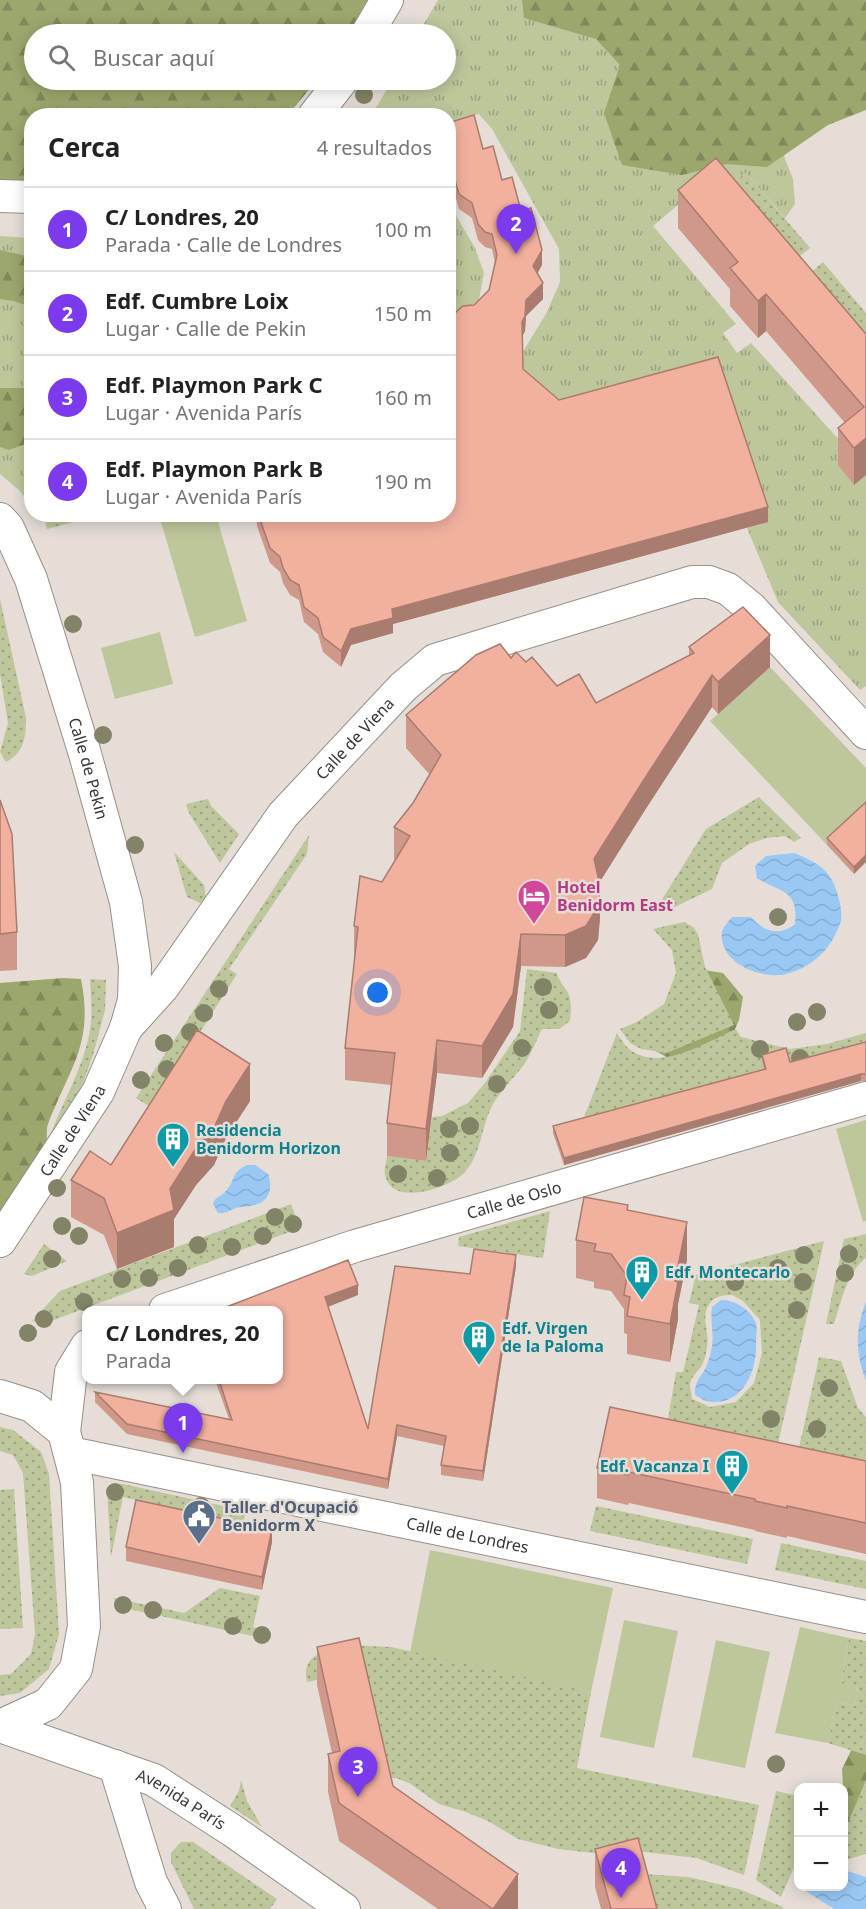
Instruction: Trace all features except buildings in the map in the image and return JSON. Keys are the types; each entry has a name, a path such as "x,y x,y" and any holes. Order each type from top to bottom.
{"street":[{"path":"373,24 387,0"},
{"path":"320,108 334,90"},
{"path":"0,196 24,197"},
{"name":"Calle de Pekin","path":"0,519 8,528 31,579 85,754 126,902 135,966 134,1000 126,1028"},
{"name":"Calle de Viena","path":"0,1241 98,1092 126,1028 163,987 283,815 403,687 435,660 692,582 709,582 728,589 751,609 866,733"},
{"name":"Calle de Oslo","path":"180,1306 355,1246 866,1098"},
{"path":"0,1726 48,1704 75,1669 84,1626 77,1482 67,1443 71,1372 82,1354"},
{"path":"0,1396 32,1406 67,1443"},
{"name":"Calle de Londres","path":"67,1443 866,1617"},
{"name":"Avenida París","path":"0,1726 154,1780 233,1831 344,1909"},
{"path":"115,1766 151,1882 165,1909"}],"green space":[{"path":"0,0 369,0 354,24 24,24 24,90 309,90 294,108 24,108 24,188 0,187"},
{"path":"438,0 866,0 784,156 793,179 795,204 785,218 746,173 716,195 704,183 653,226 736,324 723,333 737,353 751,343 852,454 854,485 866,475 866,686 860,690 778,602 747,528 767,522 559,415 523,384 522,353 546,314 560,282 559,249 492,129 479,114 456,119 456,108 375,108 386,90 456,90 456,24 424,24"},
{"path":"522,0 866,0 866,110 828,125 767,167 726,164 682,175 622,165 604,113 620,65 596,39 524,18"},
{"path":"746,173 810,248 786,267 721,191"},
{"path":"456,216 475,248 484,273 479,299 456,319"},
{"path":"0,236 24,238 24,496 0,474"},
{"path":"0,250 24,255 24,305 0,299"},
{"path":"823,262 866,313 866,361 799,283"},
{"path":"0,388 24,388 24,445 9,450 0,447"},
{"path":"46,522 74,522 47,529"},
{"path":"161,522 218,522 247,621 195,637"},
{"path":"0,599 26,718 23,744 17,754 6,762 0,752 8,723 0,674"},
{"path":"160,632 173,684 115,699 101,648"},
{"path":"770,667 866,768 866,809 827,845 710,721"},
{"path":"759,797 801,838 794,842 785,836 766,838 749,844 722,863 712,889 675,907 656,909 706,829"},
{"path":"208,799 211,806 239,834 220,863 189,813 186,804"},
{"path":"309,835 307,854 229,969 237,974 152,1108 136,1098"},
{"path":"174,852 204,885 206,898 200,903 187,897"},
{"path":"684,922 693,927 698,934 705,967 734,1025 667,1053 641,1049 630,1043 620,1029 637,1022 664,1004 676,973 672,950 653,929"},
{"path":"690,968 723,973 743,997 739,1020 731,1038 677,1063 647,1046"},
{"path":"527,969 557,973 570,998 570,1021 559,1029 542,1029 526,1062 492,1106 474,1159 463,1174 446,1184 422,1192 410,1193 391,1186 385,1173 387,1156 426,1161 432,1117 442,1116 468,1103 485,1083 520,1031"},
{"path":"63,978 81,979 84,1021 78,1054 48,1124 45,1151 0,1221 0,983"},
{"path":"90,979 106,980 105,1010 83,1083 46,1149 75,1078 89,1035"},
{"path":"736,1029 741,1037 790,1049 827,1044 866,1033 866,1049 581,1125 617,1033 628,1048 640,1055 653,1058 667,1057 697,1048"},
{"path":"866,1120 866,1221 863,1222 836,1129"},
{"path":"291,1204 300,1228 91,1306 82,1306 82,1309 43,1324 32,1321 60,1291"},
{"path":"550,1211 543,1258 458,1246 459,1237"},
{"path":"866,1234 866,1258 849,1279 834,1324 826,1324 844,1239"},
{"path":"824,1241 778,1444 668,1419 676,1372 683,1372 699,1305 689,1303 696,1275","holes":["732,1295 743,1301 760,1320 762,1353 754,1383 736,1402 710,1407 692,1399 690,1385 706,1354 708,1342 706,1311 715,1298 722,1296"]},
{"path":"44,1244 67,1261 32,1276 24,1274"},
{"path":"819,1357 841,1361 858,1408 866,1417 866,1463 799,1448"},
{"path":"0,1427 13,1430 41,1452 49,1474 59,1634 49,1669 20,1693 0,1696 0,1675 11,1674 31,1654 35,1634 23,1473 13,1455 0,1451"},
{"path":"112,1484 123,1484 246,1511 243,1524 123,1497 111,1557 107,1490"},
{"path":"14,1489 23,1628 0,1629 0,1490"},
{"path":"596,1506 753,1539 747,1564 590,1531"},
{"path":"781,1543 866,1561 866,1589 775,1570"},
{"path":"430,1550 613,1588 591,1692 410,1653"},
{"path":"220,1588 260,1596 253,1627 268,1631 266,1639 115,1606 114,1598 184,1613"},
{"path":"624,1620 678,1631 654,1748 600,1737"},
{"path":"800,1627 849,1638 841,1682 858,1686 855,1706 837,1702 828,1743 775,1733"},
{"path":"849,1638 866,1641 866,1755 828,1743 837,1702 855,1706 858,1686 841,1683"},
{"path":"716,1640 770,1652 745,1768 692,1757"},
{"path":"346,1645 391,1647 591,1692 577,1768 759,1805 744,1875 697,1858 645,1852 602,1854 558,1849 518,1839 488,1821 439,1804 409,1783 396,1778 387,1779 364,1669 307,1682 307,1666 316,1655"},
{"path":"866,1725 866,1850 848,1842 848,1783 843,1783 842,1769 861,1730"},
{"path":"241,1780 247,1801 262,1827 230,1806 239,1791"},
{"path":"866,1780 866,1854 849,1859 848,1823"},
{"path":"776,1791 794,1795 794,1867 781,1897 756,1880"},
{"path":"181,1842 193,1842 277,1899 270,1909 194,1909 171,1862 171,1853"},
{"path":"644,1874 688,1877 739,1889 783,1907 782,1909 653,1909"}],"water":[{"path":"794,853 812,861 830,877 840,904 840,923 831,942 815,960 794,972 776,975 754,972 734,960 727,952 722,932 732,917 751,917 761,926 772,931 783,930 795,924 796,913 791,898 781,890 757,878 755,866 766,856"},
{"path":"247,1165 255,1165 268,1174 270,1188 267,1197 255,1205 218,1213 213,1204 214,1201 226,1191 238,1171"},
{"path":"721,1300 736,1303 752,1316 756,1326 756,1354 751,1375 740,1392 723,1401 710,1402 695,1395 695,1389 707,1365 712,1348 712,1307"},
{"path":"866,1301 866,1381 858,1350 858,1332"},
{"path":"848,1871 866,1877 866,1909 834,1909 806,1891 848,1891"}],"place":[{"name":"Edf. Cumbre Loix","path":"516,254"},
{"name":"Hotel Benidorm East","path":"534,925"},
{"name":"Residencia Benidorm Horizon","path":"173,1168"},
{"name":"Edf. Montecarlo","path":"642,1301"},
{"name":"Edf. Virgen de la Paloma","path":"479,1366"},
{"name":"C/ Londres, 20","path":"183,1453"},
{"name":"Edf. Vacanza I","path":"732,1495"},
{"name":"Taller d'Ocupació Benidorm X","path":"199,1545"},
{"name":"Edf. Playmon Park C","path":"358,1797"},
{"name":"Edf. Playmon Park B","path":"621,1898"}]}
